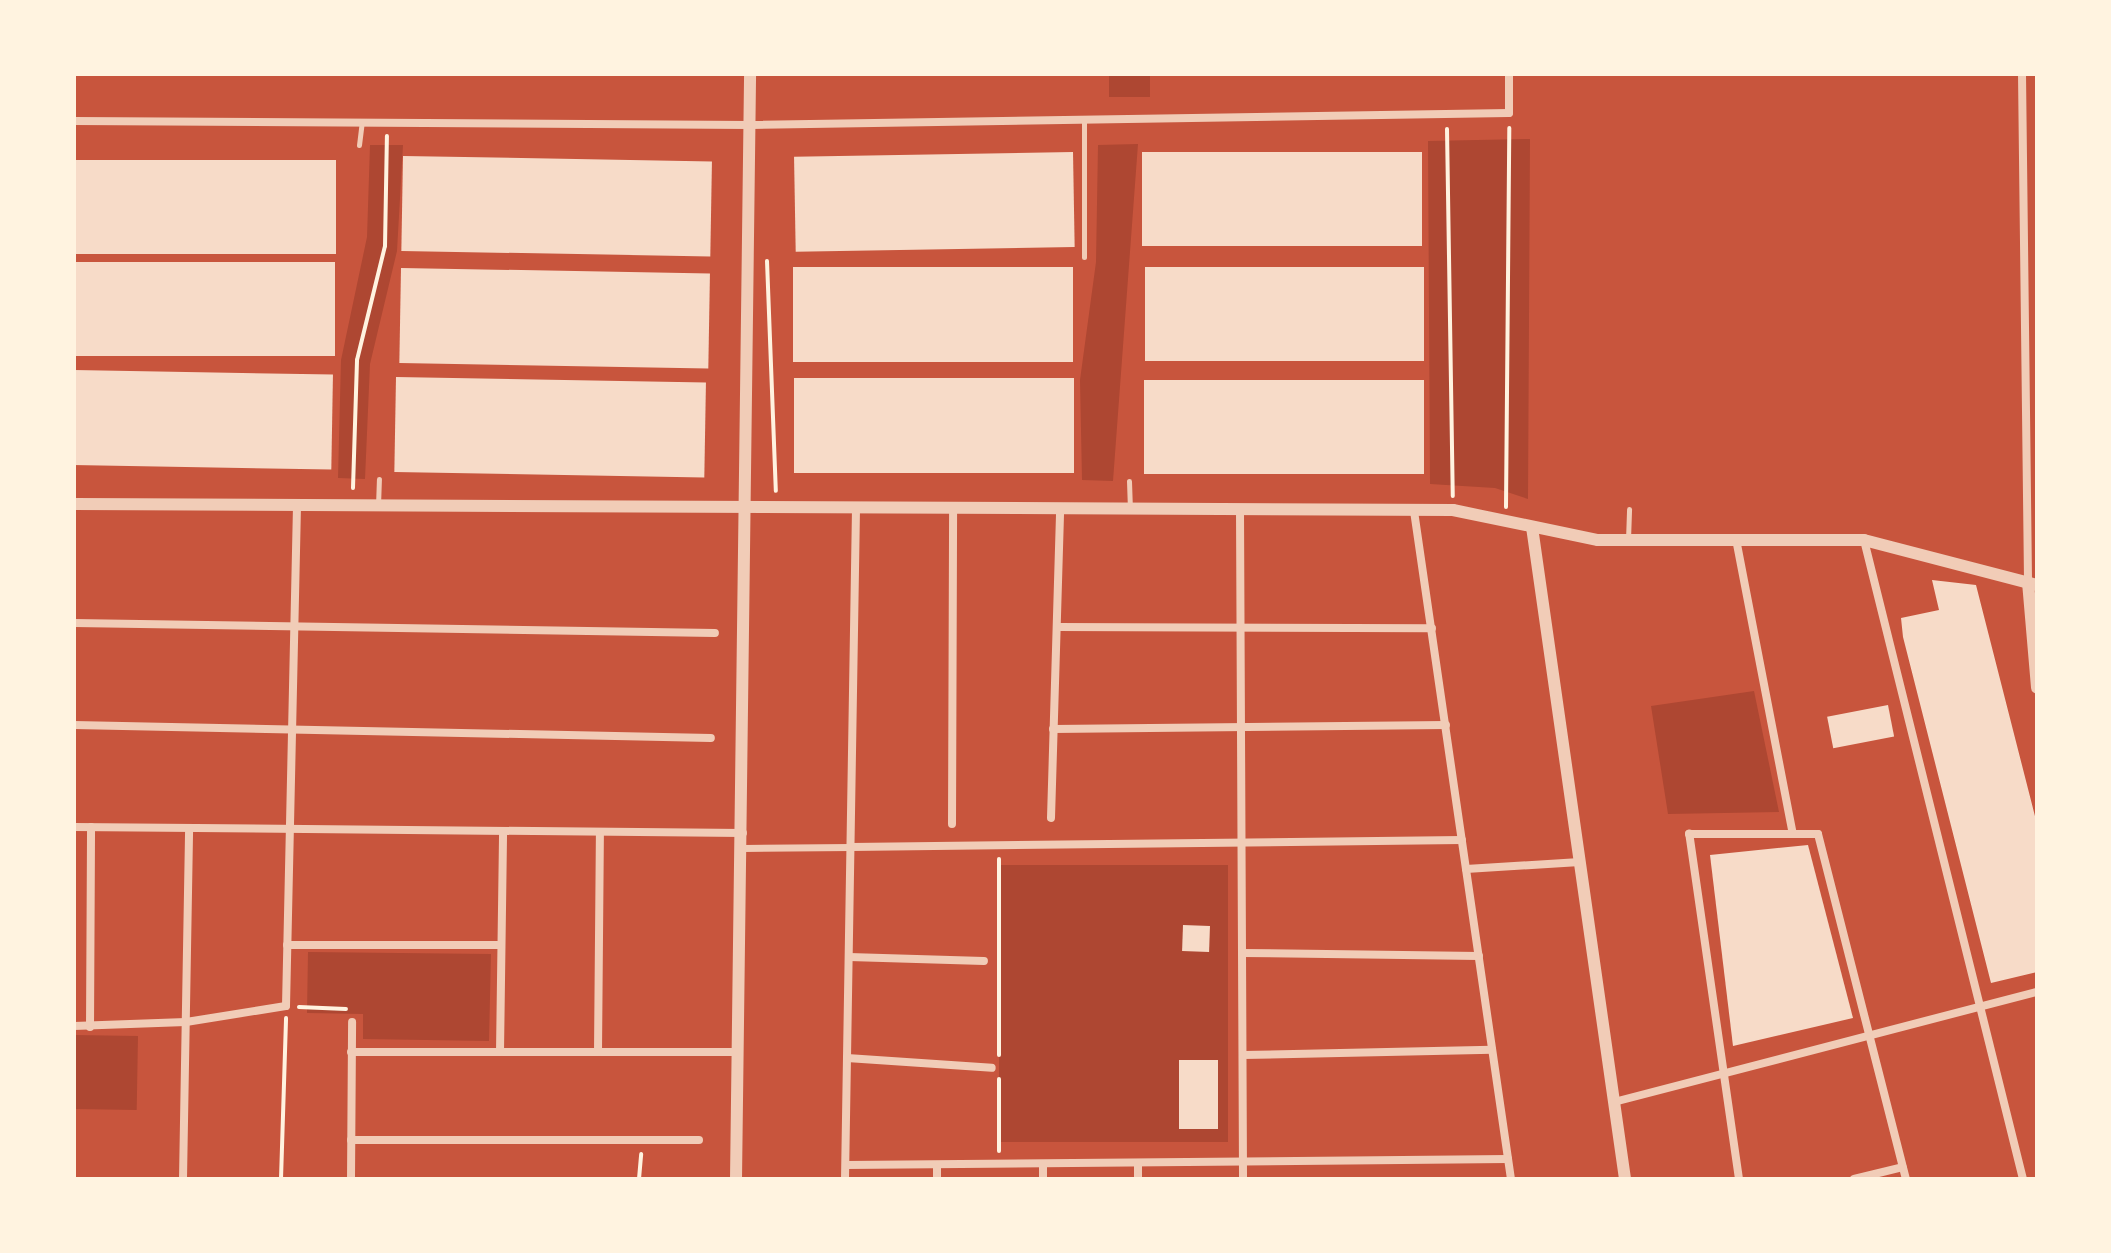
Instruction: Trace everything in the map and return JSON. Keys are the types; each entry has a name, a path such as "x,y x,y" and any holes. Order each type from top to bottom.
{"street":[{"path":"736,1179 749,510 750,74"},
{"path":"74,121 751,125 1509,113 1509,74"},
{"path":"2022,74 2032,584 2037,688"},
{"path":"74,504 749,510 1453,510 1532,527 1628,541 1736,538 1864,540 2032,584"},
{"path":"74,1026 186,1022 286,1006 297,506"},
{"path":"845,1179 856,510"},
{"path":"952,824 953,510"},
{"path":"1051,818 1060,510"},
{"path":"1240,511 1243,1179"},
{"path":"1414,511 1511,1179"},
{"path":"1532,527 1625,1179"},
{"path":"1736,538 1793,834"},
{"path":"1864,540 2023,1179"},
{"path":"74,623 715,633"},
{"path":"1057,627 1432,628"},
{"path":"74,725 711,738"},
{"path":"1053,729 1446,725"},
{"path":"74,827 743,833"},
{"path":"90,1027 91,827"},
{"path":"183,1179 189,828"},
{"path":"500,1052 503,831"},
{"path":"598,1052 600,832"},
{"path":"1739,1179 1689,834 1818,834 1906,1179"},
{"path":"743,848 1462,840"},
{"path":"1466,869 1580,862"},
{"path":"287,945 501,945"},
{"path":"1242,953 1479,956"},
{"path":"849,957 984,961"},
{"path":"1614,1102 2037,992"},
{"path":"351,1179 352,1022"},
{"path":"1243,1055 1492,1050"},
{"path":"351,1052 739,1052"},
{"path":"847,1058 992,1068"},
{"path":"351,1140 641,1143 699,1140"},
{"path":"846,1165 1508,1159"},
{"path":"1138,1163 1138,1179"},
{"path":"1043,1164 1043,1179"},
{"path":"937,1165 937,1179"},
{"path":"1854,1179 1903,1167"}],"lane":[{"path":"1084,120 1084,257"},
{"path":"359,145 362,122"},
{"path":"378,507 379,479"},
{"path":"1129,481 1131,511"},
{"path":"1628,541 1629,509"}],"path":[{"path":"1506,519 1509,113"},
{"path":"1447,115 1453,510"},
{"path":"353,507 357,360 385,246 388,122"},
{"path":"766,250 773,489 783,495"},
{"path":"999,845 999,1164"},
{"path":"281,1179 286,1006 351,1009 352,1022"},
{"path":"639,1179 641,1143"}],"shaded area":[{"path":"1109,74 1150,74 1150,97 1109,97"},
{"path":"1530,139 1528,499 1495,488 1430,484 1428,141"},
{"path":"1138,144 1113,481 1082,480 1080,380 1096,262 1098,145"},
{"path":"370,145 403,145 397,251 370,364 365,479 338,478 341,360 367,237"},
{"path":"1754,691 1779,812 1668,814 1651,706"},
{"path":"999,865 1228,865 1228,1142 999,1142"},
{"path":"308,952 491,954 489,1041 363,1039 363,1014 307,1013"},
{"path":"74,1035 138,1036 137,1110 74,1109"}],"building":[{"path":"1073,152 1075,247 796,252 794,157"},
{"path":"1142,152 1422,152 1422,246 1142,246"},
{"path":"403,156 712,161 710,256 401,251"},
{"path":"74,160 336,160 336,254 74,254"},
{"path":"74,262 335,262 335,356 74,356"},
{"path":"793,267 1073,267 1073,362 793,362"},
{"path":"1145,267 1424,267 1424,361 1145,361"},
{"path":"401,268 710,273 708,368 399,363"},
{"path":"74,370 333,375 331,470 74,465"},
{"path":"396,377 706,382 704,477 394,472"},
{"path":"794,378 1074,378 1074,473 794,473"},
{"path":"1144,380 1424,380 1424,474 1144,474"},
{"path":"1932,580 1976,585 2037,824 2037,972 1991,983 1903,637 1901,618 1939,610"},
{"path":"1888,705 1894,736 1833,748 1827,717"},
{"path":"1808,845 1853,1018 1733,1046 1710,855"},
{"path":"1183,925 1210,926 1209,952 1182,951"},
{"path":"1179,1060 1218,1060 1218,1129 1179,1129"}]}
